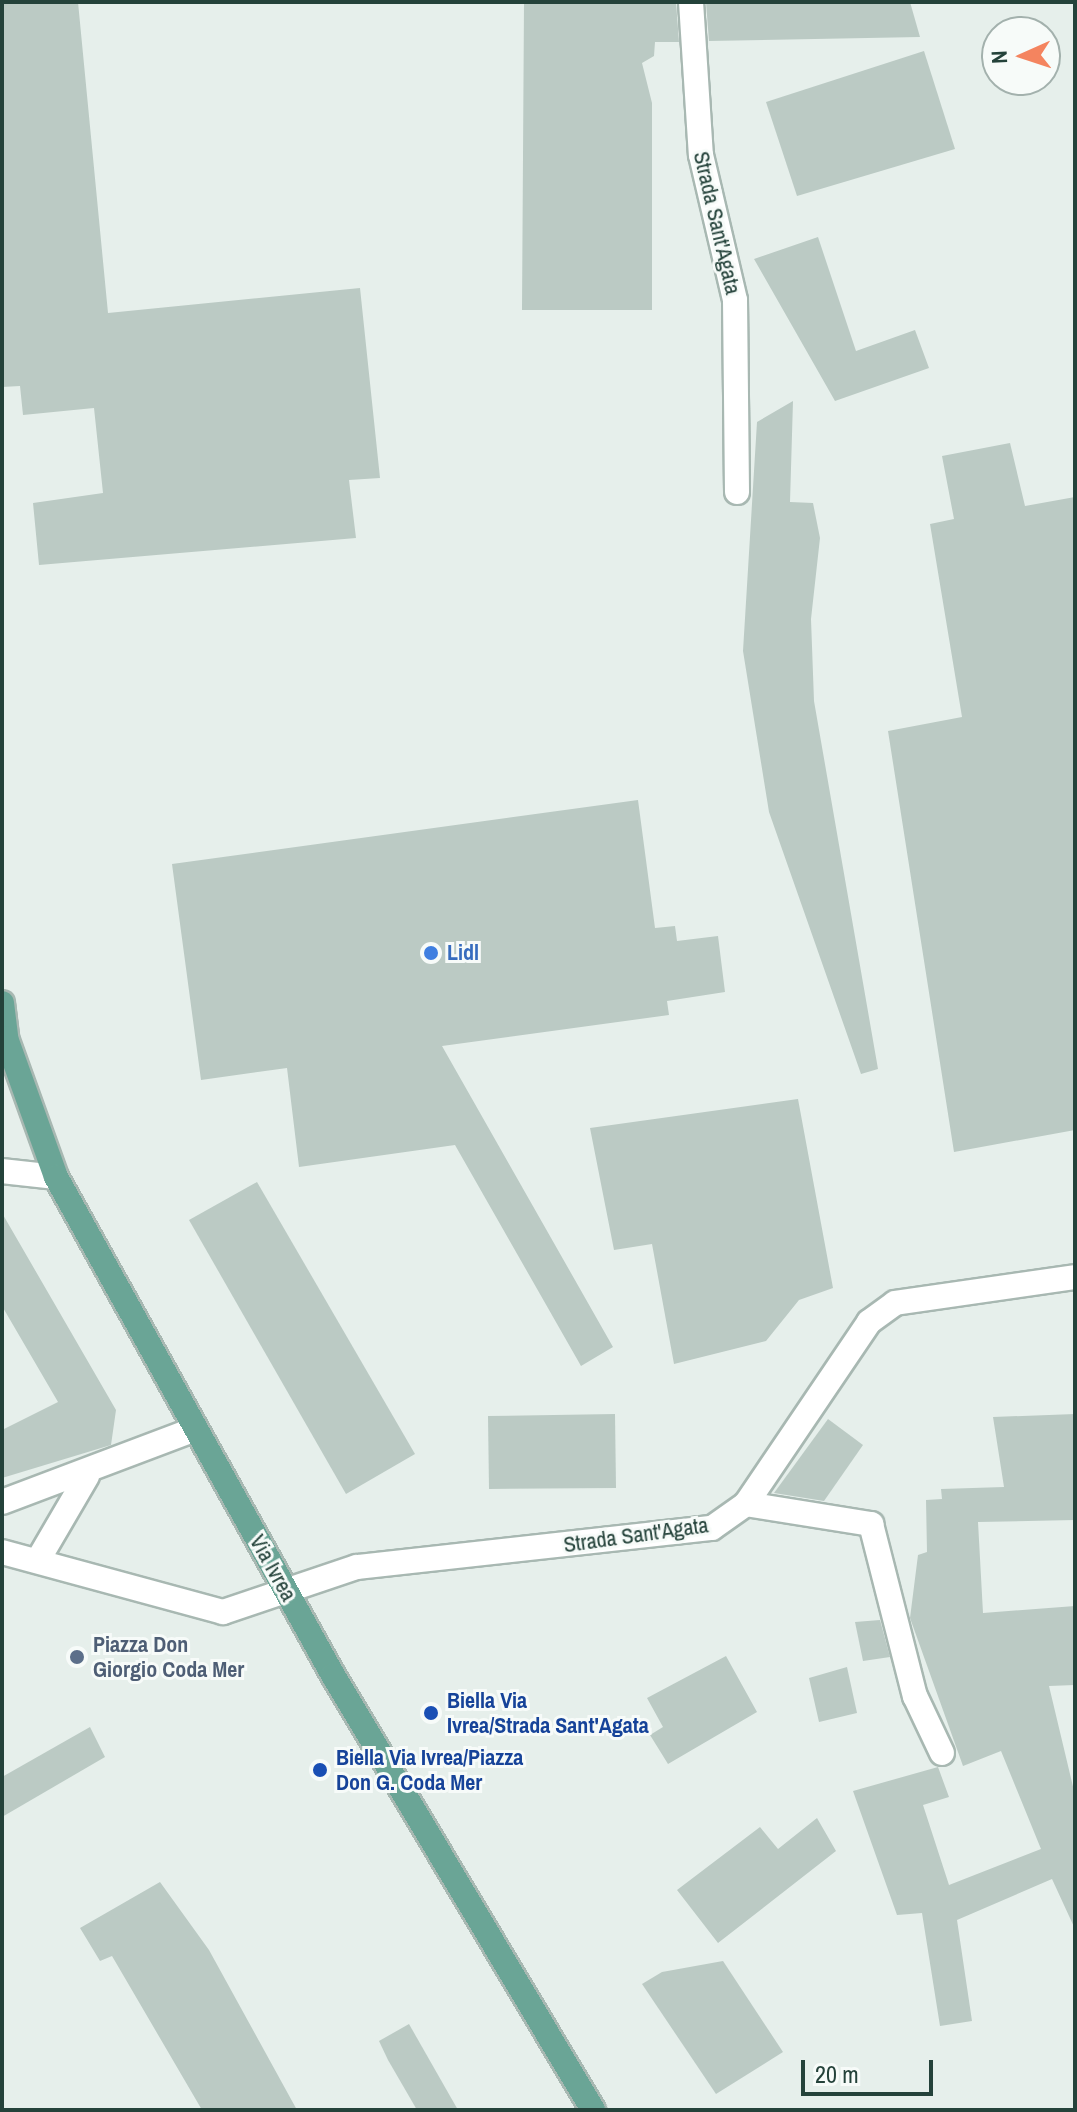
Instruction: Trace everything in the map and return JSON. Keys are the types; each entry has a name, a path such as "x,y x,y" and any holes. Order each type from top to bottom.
{"main road":[{"name":"Via Ivrea","path":"2,1003 6,1038 56,1177 287,1592 593,2110"}],"street":[{"name":"Strada Sant'Agata","path":"691,2 699,142 735,300 737,492"},
{"path":"2,1171 56,1177"},
{"name":"Strada Sant'Agata","path":"2,1552 223,1612 357,1567 712,1528 746,1504 869,1322 895,1303 927,1295 1075,1277"},
{"path":"2,1502 87,1476 195,1429"},
{"path":"38,1560 87,1476"},
{"path":"746,1504 871,1524 915,1696 942,1753"}],"building":[{"path":"2,2 78,2 108,313 360,288 380,478 349,480 356,538 39,565 33,503 103,493 94,408 23,415 20,386 2,387"},
{"path":"524,2 676,2 679,42 655,42 654,56 642,63 652,103 652,310 522,310"},
{"path":"706,2 910,2 920,37 709,41"},
{"path":"924,51 955,149 797,196 766,102"},
{"path":"818,237 856,351 915,330 929,368 835,401 754,259"},
{"path":"793,401 790,502 813,503 820,538 811,619 814,701 878,1069 861,1074 769,812 743,651 757,422"},
{"path":"1010,443 1025,506 1075,497 1075,1130 954,1152 888,731 962,717 930,524 954,519 942,456"},
{"name":"Lidl","path":"638,800 655,928 675,926 677,941 718,936 725,992 667,1001 669,1015 442,1046 613,1347 581,1366 455,1145 299,1167 287,1068 201,1080 172,864"},
{"path":"798,1099 833,1288 799,1300 766,1341 674,1364 652,1244 614,1250 590,1128"},
{"path":"257,1182 415,1454 346,1494 189,1220"},
{"path":"2,1213 116,1410 111,1445 2,1478 2,1430 58,1402 2,1306"},
{"path":"615,1414 616,1488 489,1489 488,1416"},
{"path":"1075,1414 1075,1520 978,1522 983,1613 1075,1606 1075,1685 1049,1686 1075,1795 1075,1929 1052,1879 957,1920 972,2021 940,2026 922,1913 897,1915 853,1791 938,1767 949,1797 923,1805 949,1885 1041,1849 1001,1751 963,1766 910,1618 918,1555 927,1552 926,1500 942,1499 941,1489 1004,1487 993,1417"},
{"path":"828,1419 863,1445 824,1501 774,1493"},
{"path":"880,1620 890,1657 863,1661 855,1622"},
{"path":"726,1656 757,1712 668,1764 650,1735 663,1727 647,1698"},
{"path":"847,1667 857,1713 819,1722 809,1678"},
{"path":"90,1727 105,1757 2,1817 2,1777"},
{"path":"817,1818 836,1851 718,1943 677,1890 760,1827 778,1849"},
{"path":"160,1882 209,1950 297,2110 202,2110 112,1956 100,1961 80,1928"},
{"path":"723,1961 783,2052 716,2094 642,1984 662,1972"},
{"path":"409,2024 458,2110 417,2110 388,2060 379,2041"}],"place":[{"name":"Lidl","path":"431,953"},
{"name":"Piazza Don Giorgio Coda Mer","path":"77,1657"},
{"name":"Biella Via Ivrea/Strada Sant'Agata","path":"431,1713"},
{"name":"Biella Via Ivrea/Piazza Don G. Coda Mer","path":"320,1770"}]}
